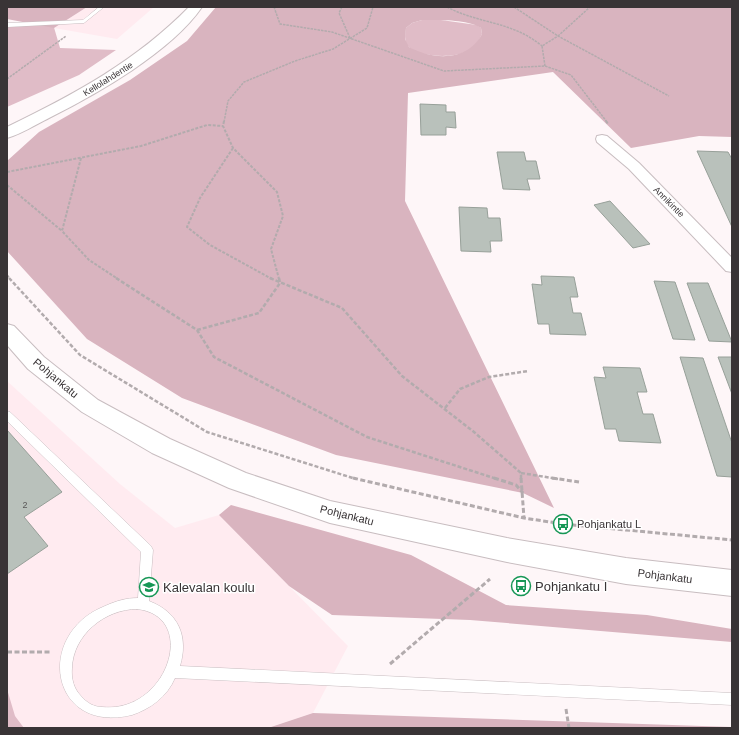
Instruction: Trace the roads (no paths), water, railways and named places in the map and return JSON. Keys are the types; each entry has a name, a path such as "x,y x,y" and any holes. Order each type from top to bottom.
{"main road":[{"name":"Kellolahdentie","path":"7,133 95,88 138,60 167,37 196,7"},
{"name":"Pohjankatu","path":"7,331 36,362 90,406 161,446 245,483 330,512 507,550 626,571 732,583"}],"street":[{"name":"Annikintie","path":"602,139 619,155 634,166 732,268"}],"lane":[{"path":"7,26 84,20 102,7"},
{"path":"7,415 147,550 143,604"},
{"path":"126,604 143,604 159,610 170,621 177,636 178,654 172,672 162,688 148,701 132,710 114,714 97,713 83,707 72,697 66,683 65,668 68,652 77,635 91,620 108,610 126,604"},
{"path":"172,672 369,683 732,699"}],"place":[{"name":"Pohjankatu L","path":"563,524"},
{"name":"Pohjankatu I","path":"521,586"},
{"name":"Kalevalan koulu","path":"149,587"}]}
